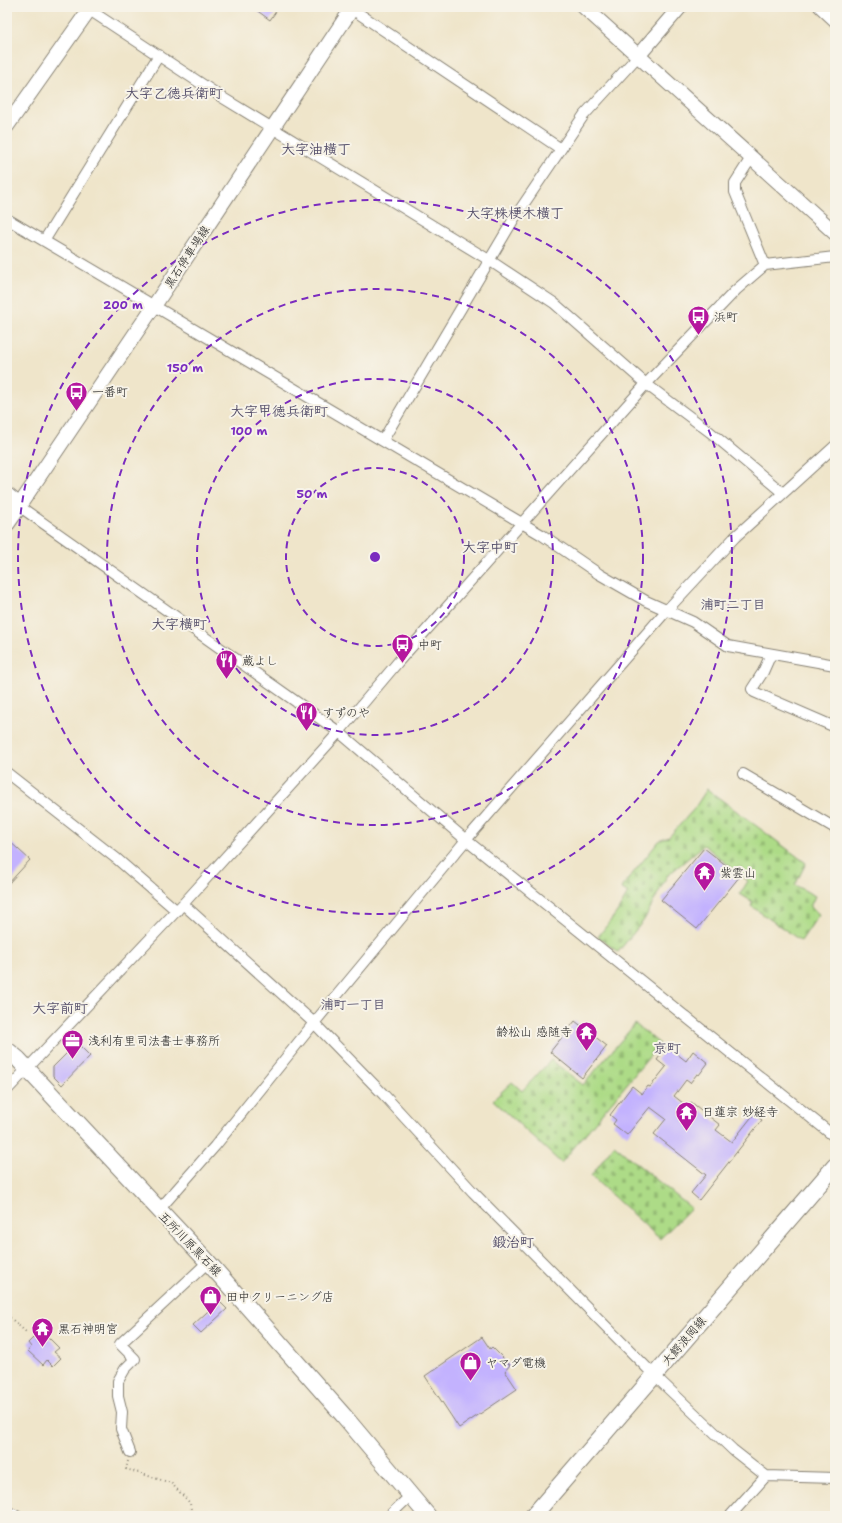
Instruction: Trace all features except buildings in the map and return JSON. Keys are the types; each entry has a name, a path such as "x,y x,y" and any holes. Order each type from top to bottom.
{"main road":[{"path":"584,7 835,234"},
{"path":"638,56 680,7"},
{"path":"7,126 88,8"},
{"name":"黒石停車場線","path":"13,501 154,306 352,8"},
{"path":"7,523 13,501"},
{"name":"五所川原黒石線","path":"7,1050 28,1069 158,1211 208,1262 344,1416 428,1516"},
{"name":"大鰐浪岡線","path":"533,1516 835,1166"}],"street":[{"path":"819,7 835,22"},
{"path":"88,8 272,128 489,260 554,303 646,384 710,432 783,493"},
{"path":"352,8 561,149"},
{"path":"44,241 159,55"},
{"path":"383,440 515,217 584,115 638,56"},
{"path":"751,158 734,183 735,192 765,265"},
{"path":"7,219 542,535 599,574 646,602 693,622 728,646 835,665"},
{"path":"7,1090 180,908 339,732 398,662 646,384 736,290 765,265 835,258"},
{"path":"158,1211 215,1146 314,1023 466,840 667,610 735,537 835,446"},
{"path":"13,501 339,732 466,840 835,1137"},
{"path":"771,654 763,672 752,689 754,692 835,727"},
{"path":"7,773 180,908 314,1023 384,1095 473,1192 654,1375 733,1450 766,1476 835,1478"},
{"path":"743,774 835,828"},
{"path":"130,1452 121,1429 122,1412 118,1396 118,1382 125,1369 135,1358 120,1344 208,1262"},
{"path":"730,1516 766,1476"},
{"path":"389,1516 411,1495"},
{"path":"7,1511 16,1516"}],"path":[{"path":"7,1315 27,1333"},
{"path":"130,1452 126,1469 171,1483 190,1503 192,1516"}],"green space":[{"path":"707,789 806,863 795,885 815,896 810,907 819,914 801,941 751,906 753,902 740,894 748,881 704,845 667,876 644,920 618,952 598,937 617,912 628,893 621,888 659,841 669,837 694,809"},
{"path":"635,1024 660,1044 561,1163 493,1100 512,1082 522,1091 551,1060 583,1085"},
{"path":"614,1145 691,1208 660,1239 591,1176"}],"place":[{"name":"浜町","path":"698,336"},
{"name":"一番町","path":"77,412"},
{"name":"中町","path":"403,664"},
{"name":"蔵よし","path":"226,680"},
{"name":"すずのや","path":"307,732"},
{"name":"紫雲山","path":"704,892"},
{"name":"齢松山 感随寺","path":"587,1052"},
{"name":"浅利有里司法書士事務所","path":"72,1060"},
{"name":"日蓮宗 妙経寺","path":"687,1132"},
{"name":"田中クリーニング店","path":"210,1316"},
{"name":"黒石神明宮","path":"43,1348"},
{"name":"ヤマダ電機","path":"471,1382"}],"district":[{"name":"大字乙徳兵衛町","path":"174,93"},
{"name":"大字油横丁","path":"316,149"},
{"name":"大字株梗木横丁","path":"515,213"},
{"name":"大字甲徳兵衛町","path":"279,411"},
{"name":"大字中町","path":"490,547"},
{"name":"浦町二丁目","path":"733,604"},
{"name":"大字横町","path":"179,624"},
{"name":"浦町一丁目","path":"353,1004"},
{"name":"大字前町","path":"60,1008"},
{"name":"京町","path":"667,1048"},
{"name":"鍛治町","path":"513,1242"}]}
